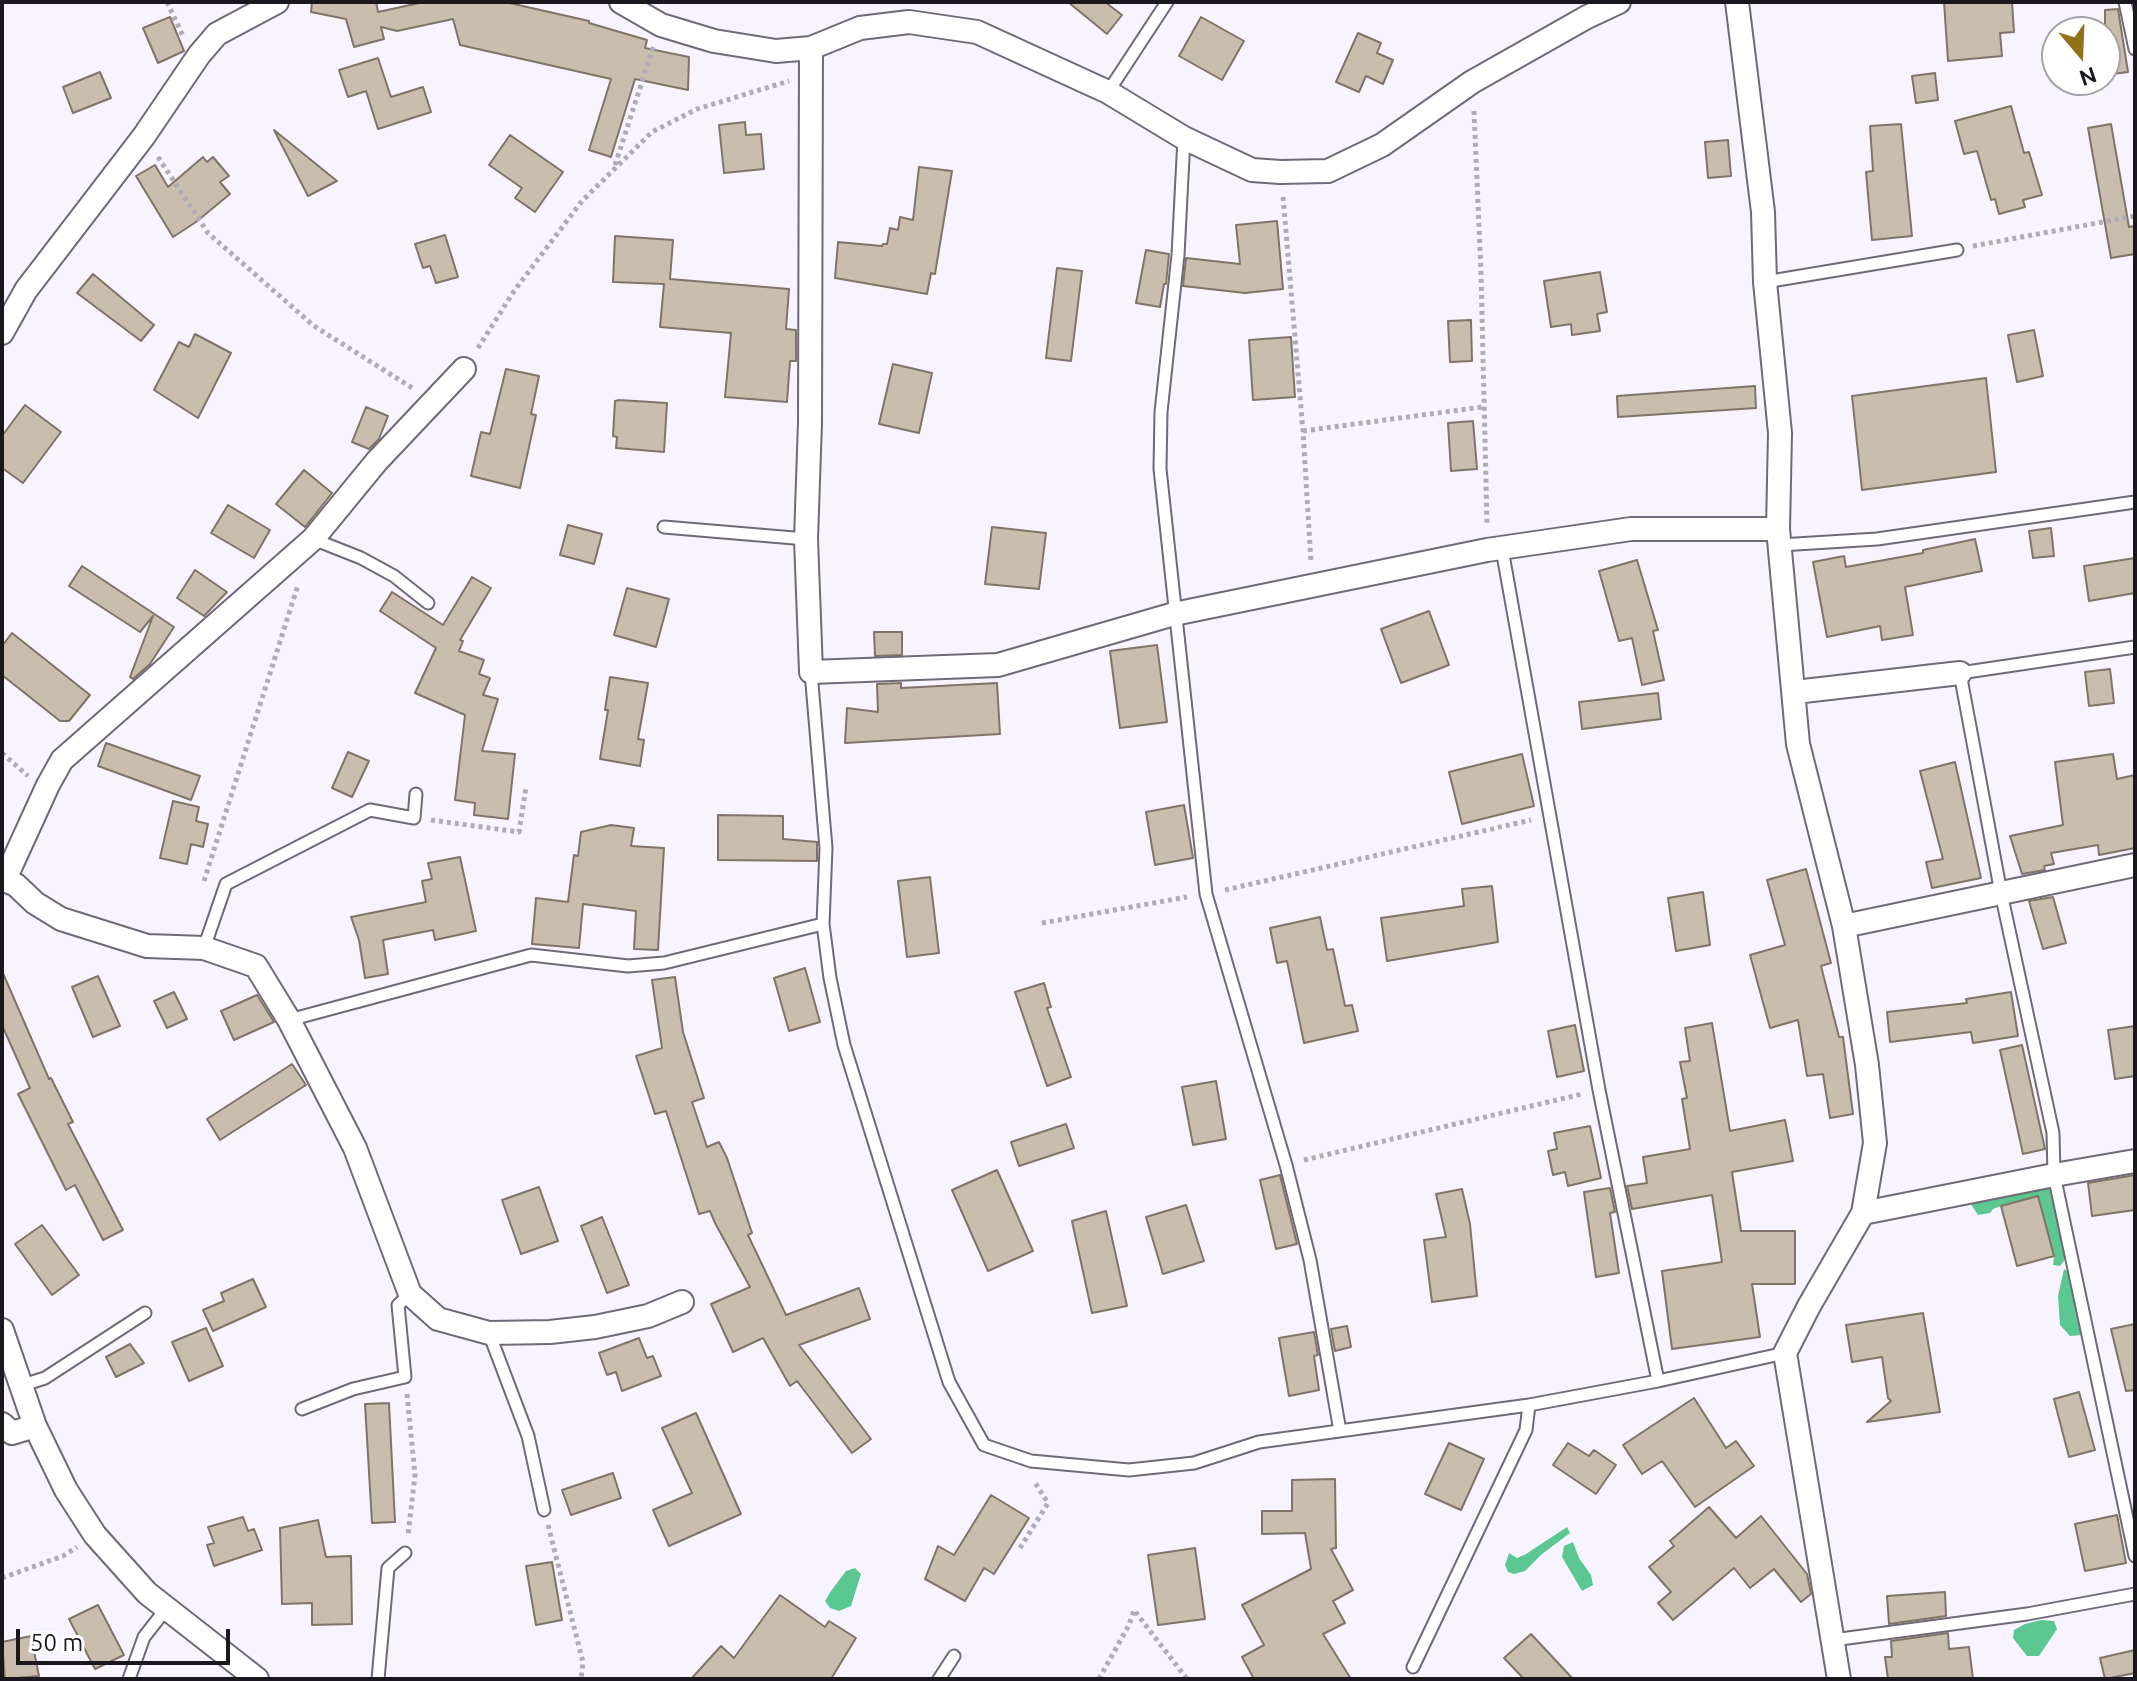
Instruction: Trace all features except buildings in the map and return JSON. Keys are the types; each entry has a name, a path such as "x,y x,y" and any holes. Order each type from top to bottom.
{"street":[{"path":"2,333 26,290 144,136 199,55 217,34 277,2"},
{"path":"621,2 661,25 714,41 776,51 811,48 860,28 909,22 977,32 1108,92 1184,138 1252,170 1280,172 1328,171 1382,145 1472,82 1619,2"},
{"path":"1737,2 1763,212 1765,282 1780,433 1779,537 1798,744 1844,926 1867,1065 1875,1143 1863,1213 1785,1353 1839,1679"},
{"path":"811,48 810,422 806,539 811,672 998,665 1174,614 1494,550 1631,529 1779,537"},
{"path":"464,369 377,461 305,547 62,760 4,879 61,919 147,946 204,948 256,966 289,1020 355,1148 410,1294 438,1319 489,1333 550,1332 648,1316 682,1302"},
{"path":"1795,692 1960,673"},
{"path":"1844,926 2135,865"},
{"path":"1863,1213 2135,1161"},
{"path":"2,1330 35,1426 66,1490 95,1535 147,1593 257,1679"},
{"path":"2,1424 12,1433 35,1426"}],"lane":[{"path":"1108,92 1167,2"},
{"path":"2125,2 2135,49"},
{"path":"1184,138 1178,255 1161,412 1160,469 1206,894 1286,1165 1310,1260 1340,1431"},
{"path":"1765,282 1957,250"},
{"path":"1779,537 1877,539 2135,502"},
{"path":"664,527 806,539"},
{"path":"305,547 361,558 394,576 428,603"},
{"path":"1494,550 1551,816 1599,1090 1658,1381"},
{"path":"2135,647 1960,673 2001,893 2053,1133 2054,1175 2135,1556"},
{"path":"811,672 826,848 823,924 844,1045 949,1382 984,1445 1031,1461 1129,1470 1194,1463 1259,1442 1529,1405 1785,1353"},
{"path":"204,948 226,884 370,810 414,818 416,794"},
{"path":"289,1020 531,955 628,966 664,963 823,924"},
{"path":"302,1409 353,1389 405,1377 398,1305 410,1294"},
{"path":"23,1385 45,1378 145,1313"},
{"path":"489,1333 528,1436 544,1510"},
{"path":"1413,1667 1526,1430 1529,1405"},
{"path":"378,1679 388,1568 405,1553"},
{"path":"1833,1640 2027,1614 2135,1594"},
{"path":"129,1679 144,1637 166,1609"},
{"path":"939,1679 954,1656"}],"path":[{"path":"167,2 186,40 199,55"},
{"path":"615,166 661,25"},
{"path":"464,369 514,291 582,201 652,132 697,109 811,74"},
{"path":"1472,82 1481,272 1482,407 1494,550"},
{"path":"144,136 208,233 314,326 435,402"},
{"path":"1280,172 1313,586"},
{"path":"1957,250 2135,216"},
{"path":"1303,431 1482,407"},
{"path":"213,920 202,913 197,904 302,571 305,547"},
{"path":"414,818 519,832 526,787"},
{"path":"1042,923 1206,894 1551,816"},
{"path":"1286,1165 1599,1090"},
{"path":"405,1377 415,1475 405,1553"},
{"path":"1020,1548 1048,1503 1031,1478 1031,1461"},
{"path":"544,1510 583,1662 581,1679"},
{"path":"2,1578 63,1556 95,1535"},
{"path":"1099,1679 1134,1610 1187,1679"}],"green space":[{"path":"2050,1181 2067,1257 2060,1266 2053,1265 2054,1256 2038,1196 1978,1215 1970,1203 1974,1196"},
{"path":"2064,1269 2071,1273 2082,1335 2070,1336 2060,1325 2058,1296"},
{"path":"1567,1527 1570,1533 1525,1571 1508,1572 1505,1565 1509,1553 1517,1558 1526,1554"},
{"path":"1573,1542 1591,1575 1593,1585 1582,1591 1562,1557 1564,1546"},
{"path":"855,1568 861,1574 851,1606 839,1611 830,1608 825,1601 831,1591 846,1571"},
{"path":"2041,1620 2054,1621 2057,1629 2039,1656 2027,1656 2013,1638 2014,1630"}]}
